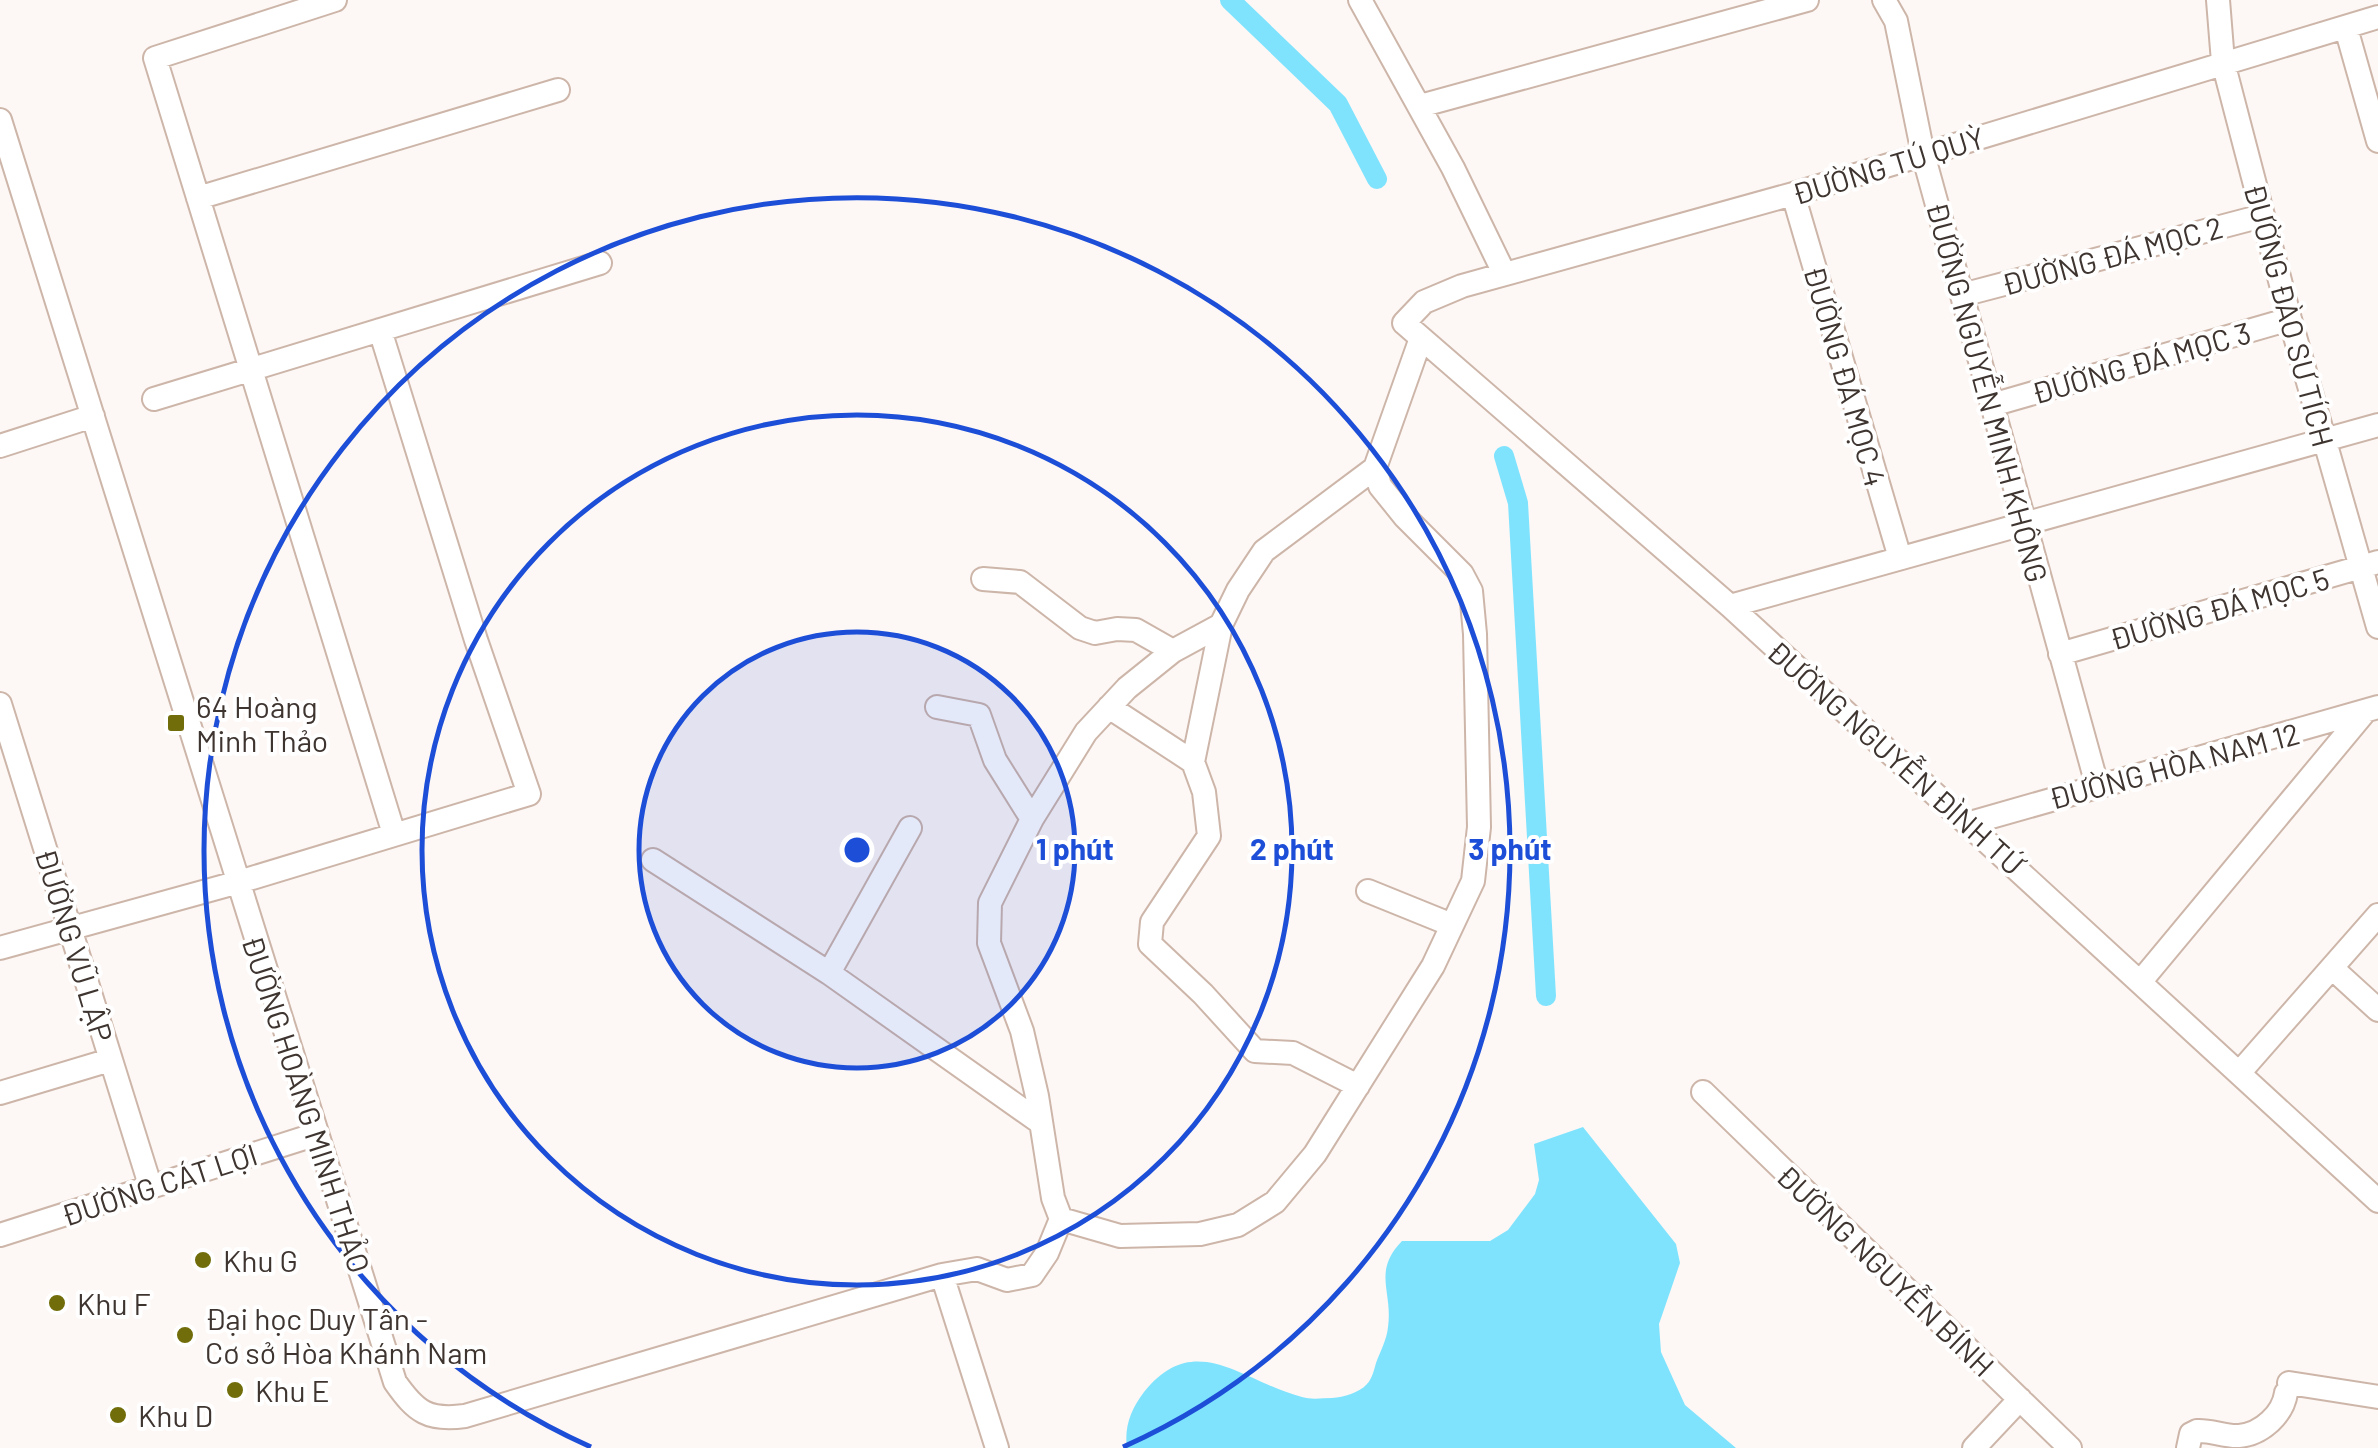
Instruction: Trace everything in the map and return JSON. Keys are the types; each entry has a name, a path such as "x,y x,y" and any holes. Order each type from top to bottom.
{"street":[{"path":"335,0 279,9 155,58 394,834"},
{"path":"1360,0 1420,106 1504,274"},
{"path":"1420,106 1808,0"},
{"name":"ĐƯỜNG NGUYỄN MINH KHÔNG","path":"1884,0 1896,21 1924,154 2097,784"},
{"name":"ĐƯỜNG ĐÀO SƯ TÍCH","path":"2218,0 2222,62 2324,440 2370,565 2378,628"},
{"name":"ĐƯỜNG TÚ QUỲ","path":"1413,330 1424,302 1504,274 1793,194 2378,17"},
{"path":"2346,28 2378,140"},
{"path":"198,198 558,90"},
{"name":"ĐƯỜNG HOÀNG MINH THẢO","path":"0,120 395,1382 408,1401 422,1412 442,1419 465,1416 942,1274 977,1270 1007,1280 1032,1276 1061,1219"},
{"name":"ĐƯỜNG ĐÁ MỌC 4","path":"1793,194 1900,558"},
{"name":"ĐƯỜNG ĐÁ MỌC 2","path":"1962,295 2262,216"},
{"path":"154,399 600,263"},
{"name":"ĐƯỜNG ĐÁ MỌC 3","path":"1992,405 2290,319"},
{"path":"0,948 238,882 529,794 476,640 380,330"},
{"path":"1221,625 1173,651 1127,688 1086,732 1032,820 990,902 989,943 1022,1031 1053,1198 1061,1219 1120,1236 1200,1234 1238,1225 1275,1202 1315,1154 1433,966 1473,882 1479,827 1472,591 1462,574 1380,486 1375,468 1413,330"},
{"name":"ĐƯỜNG NGUYỄN ĐÌNH TỨ","path":"1413,330 1730,606 2378,1202"},
{"path":"0,446 93,416"},
{"path":"1730,606 2378,425"},
{"path":"1358,1086 1293,1053 1255,1051 1150,944 1152,922 1209,836 1204,792 1194,762 1221,625 1264,551 1375,468"},
{"name":"ĐƯỜNG ĐÁ MỌC 5","path":"2060,654 2370,565"},
{"path":"983,579 1020,582 1080,628 1095,633 1136,630 1173,651"},
{"name":"ĐƯỜNG VŨ LẬP","path":"0,704 150,1186"},
{"path":"937,707 979,715 995,760 1032,820"},
{"path":"1109,707 1194,762"},
{"path":"2141,982 2370,710"},
{"name":"ĐƯỜNG HÒA NAM 12","path":"1970,823 2097,784 2370,710"},
{"path":"829,973 910,828"},
{"path":"653,860 829,973 1041,1123"},
{"path":"1368,891 1452,924"},
{"path":"2240,1072 2378,915"},
{"path":"2332,968 2378,1010"},
{"path":"0,1093 110,1060"},
{"name":"ĐƯỜNG NGUYỄN BÍNH","path":"1702,1092 2070,1448"},
{"name":"ĐƯỜNG CÁT LỢI","path":"0,1235 318,1134"},
{"path":"942,1274 997,1448"},
{"path":"2188,1448 2190,1434 2197,1431 2241,1436 2259,1429 2280,1413 2288,1388 2378,1397"},
{"path":"1974,1448 2020,1400"}],"water":[{"path":"1583,1127 1676,1244 1680,1263 1659,1324 1661,1352 1685,1405 1736,1448 1127,1448 1128,1426 1139,1398 1163,1373 1182,1364 1220,1365 1302,1397 1341,1397 1364,1387 1372,1377 1386,1336 1386,1272 1402,1241 1490,1241 1508,1230 1535,1194 1539,1180 1534,1144"}],"waterway":[{"path":"1230,0 1338,104 1377,179"},
{"path":"1504,456 1518,503 1546,996"}],"place":[{"name":"64 Hoàng Minh Thảo","path":"176,723"},
{"name":"Khu G","path":"203,1260"},
{"name":"Khu F","path":"57,1303"},
{"name":"Đại học Duy Tân - Cơ sở Hòa Khánh Nam","path":"185,1335"},
{"name":"Khu E","path":"235,1390"},
{"name":"Khu D","path":"118,1415"}]}
